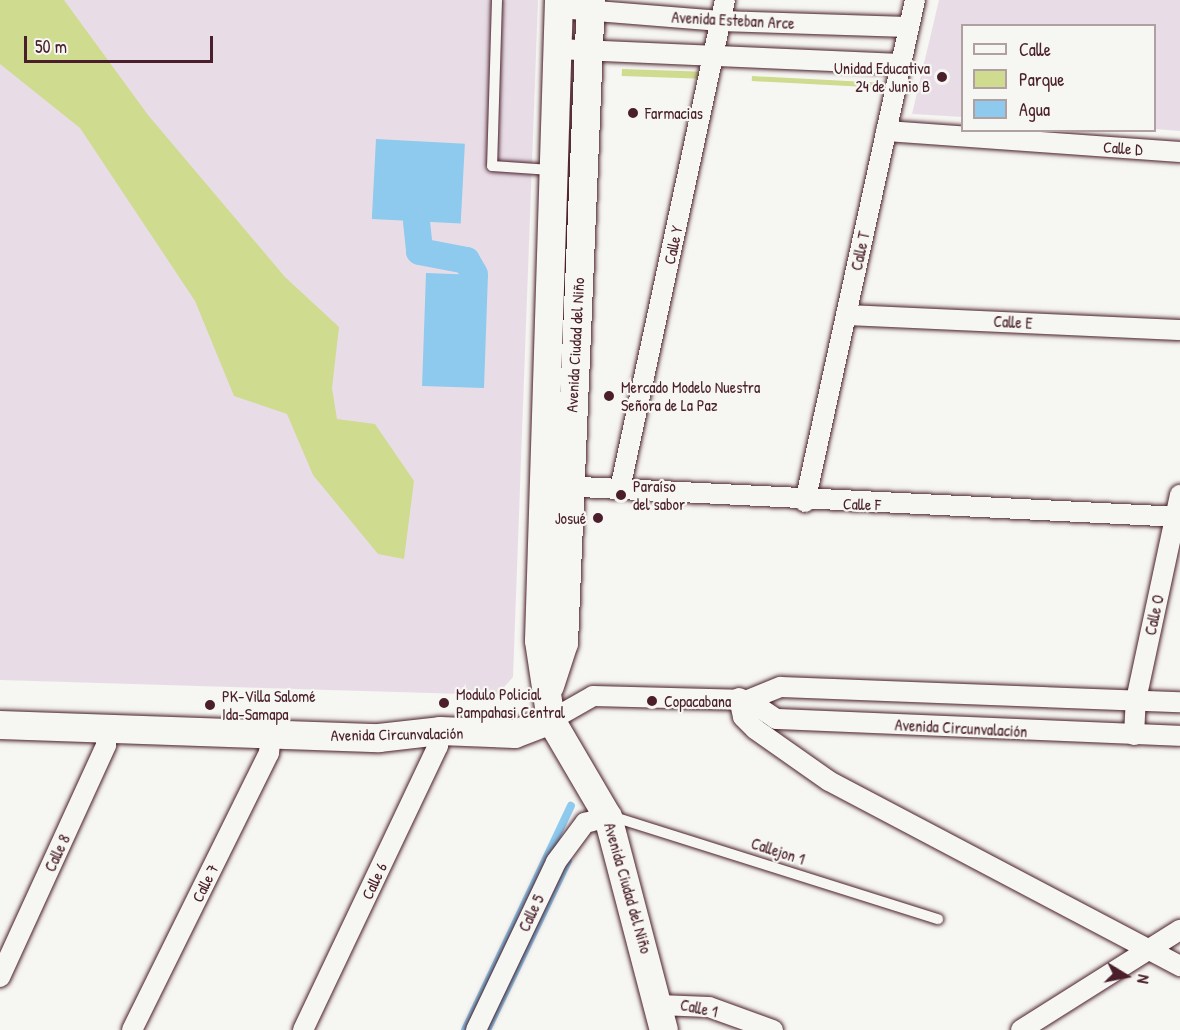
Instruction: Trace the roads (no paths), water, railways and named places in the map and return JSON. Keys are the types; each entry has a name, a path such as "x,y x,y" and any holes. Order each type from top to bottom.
{"main road":[{"name":"Avenida Ciudad del Niño","path":"559,4 552,170 556,486 564,643 549,688 551,720 608,817 662,1017"},
{"name":"Avenida Ciudad del Niño","path":"556,486 590,5"},
{"name":"Avenida Circunvalación","path":"0,724 379,738 440,732 515,734 551,720"}],"street":[{"name":"Calle Y","path":"620,489 725,0"},
{"name":"Calle T","path":"805,502 915,0"},
{"name":"Avenida Esteban Arce","path":"559,4 590,5 720,21 908,27"},
{"path":"557,49 712,58 901,64"},
{"name":"Calle D","path":"886,131 1180,152"},
{"name":"Calle E","path":"846,315 1180,330"},
{"name":"Calle F","path":"556,486 805,502 1178,516"},
{"name":"Calle O","path":"1134,735 1136,700 1178,516 1180,495"},
{"name":"Avenida Circunvalación","path":"551,720 593,696 744,699 781,687 1180,702"},
{"path":"744,699 743,717 755,729 829,781 1180,966"},
{"name":"Avenida Circunvalación","path":"744,699 776,719 1180,736"},
{"name":"Calle 8","path":"0,977 106,745 107,727"},
{"name":"Calle 6","path":"303,1030 438,746 440,732"},
{"name":"Calle 7","path":"132,1030 269,753 272,734"},
{"name":"Calle 5","path":"476,1030 556,862 585,823 608,817"},
{"path":"1021,1030 1180,930"},
{"name":"Calle 1","path":"662,1017 709,1007 773,1030"}],"lane":[{"path":"497,0 492,166 552,170"},
{"name":"Callejon 1","path":"608,817 628,818 938,919"}],"water":[{"path":"376,139 465,144 461,224 372,219"},
{"path":"426,273 488,275 484,388 422,386"}],"waterway":[{"path":"416,221 419,251 466,260 474,274"},
{"path":"465,1030 571,806"},
{"path":"487,1030 568,861"}],"place":[{"name":"Unidad Educativa 24 de Junio B","path":"942,77"},
{"name":"Farmacias","path":"633,113"},
{"name":"Mercado Modelo Nuestra Señora de La Paz","path":"609,396"},
{"name":"Paraíso del sabor","path":"621,495"},
{"name":"Josué","path":"598,518"},
{"name":"Copacabana","path":"652,701"},
{"name":"Modulo Policial Pampahasi Central","path":"444,703"},
{"name":"PK-Villa Salomé Ida-Samapa","path":"210,705"}]}
